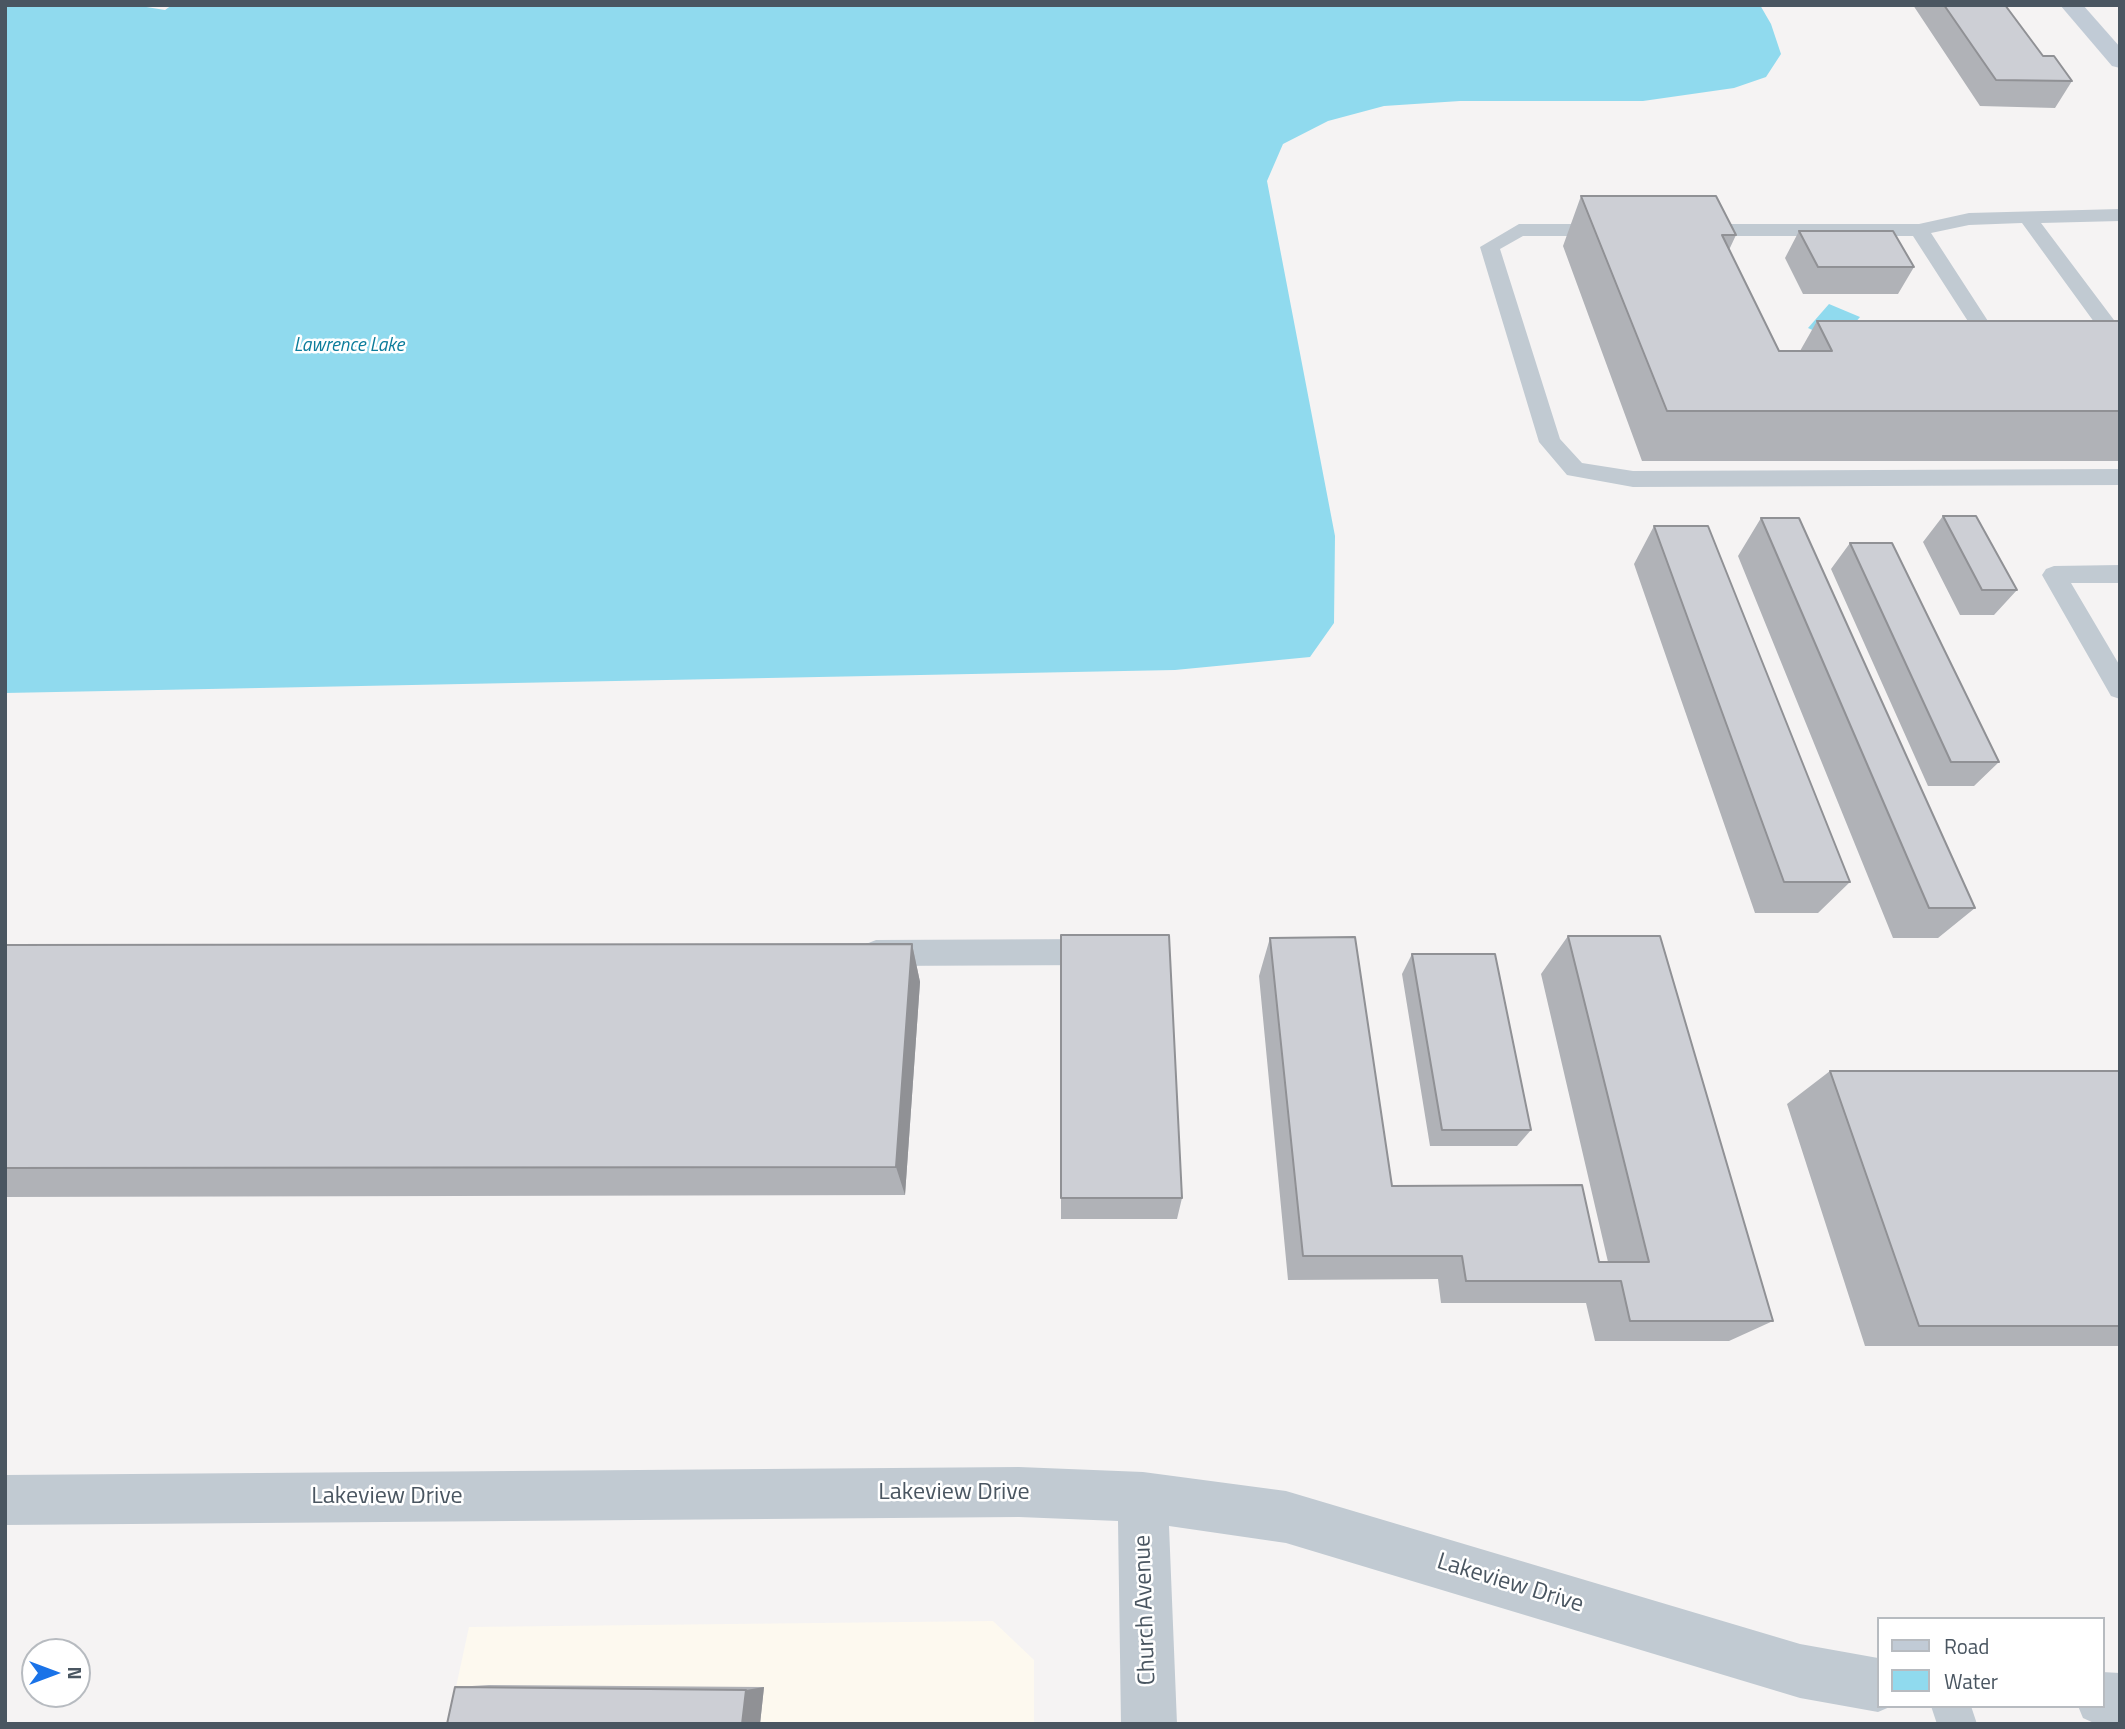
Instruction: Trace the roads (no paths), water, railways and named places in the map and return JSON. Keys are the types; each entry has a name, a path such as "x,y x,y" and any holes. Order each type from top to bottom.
{"main road":[{"path":"2071,5 2120,61"}],"street":[{"name":"Lakeview Drive","path":"5,1500 1005,1493 1143,1497 1286,1517 1800,1671 1876,1685"},
{"name":"Church Avenue","path":"1143,1497 1149,1724"}],"lane":[{"path":"1671,230 1919,230 1969,219 2120,215"},
{"path":"2027,218 2115,349"},
{"path":"1630,230 1519,230 1490,247 1550,442 1575,470 1633,479 2120,477"},
{"path":"1919,230 1997,352 2024,352"},
{"path":"2120,574 2053,575 2120,690"},
{"path":"847,953 1130,952"}],"water":[{"name":"Lawrence Lake","path":"5,5 134,5 165,10 172,5 1760,5 1771,24 1781,54 1766,77 1734,88 1643,101 1460,101 1384,106 1328,121 1283,144 1267,181 1335,536 1334,623 1310,657 1175,670 5,693"},
{"path":"1829,304 1860,317 1839,342 1808,328"}]}
